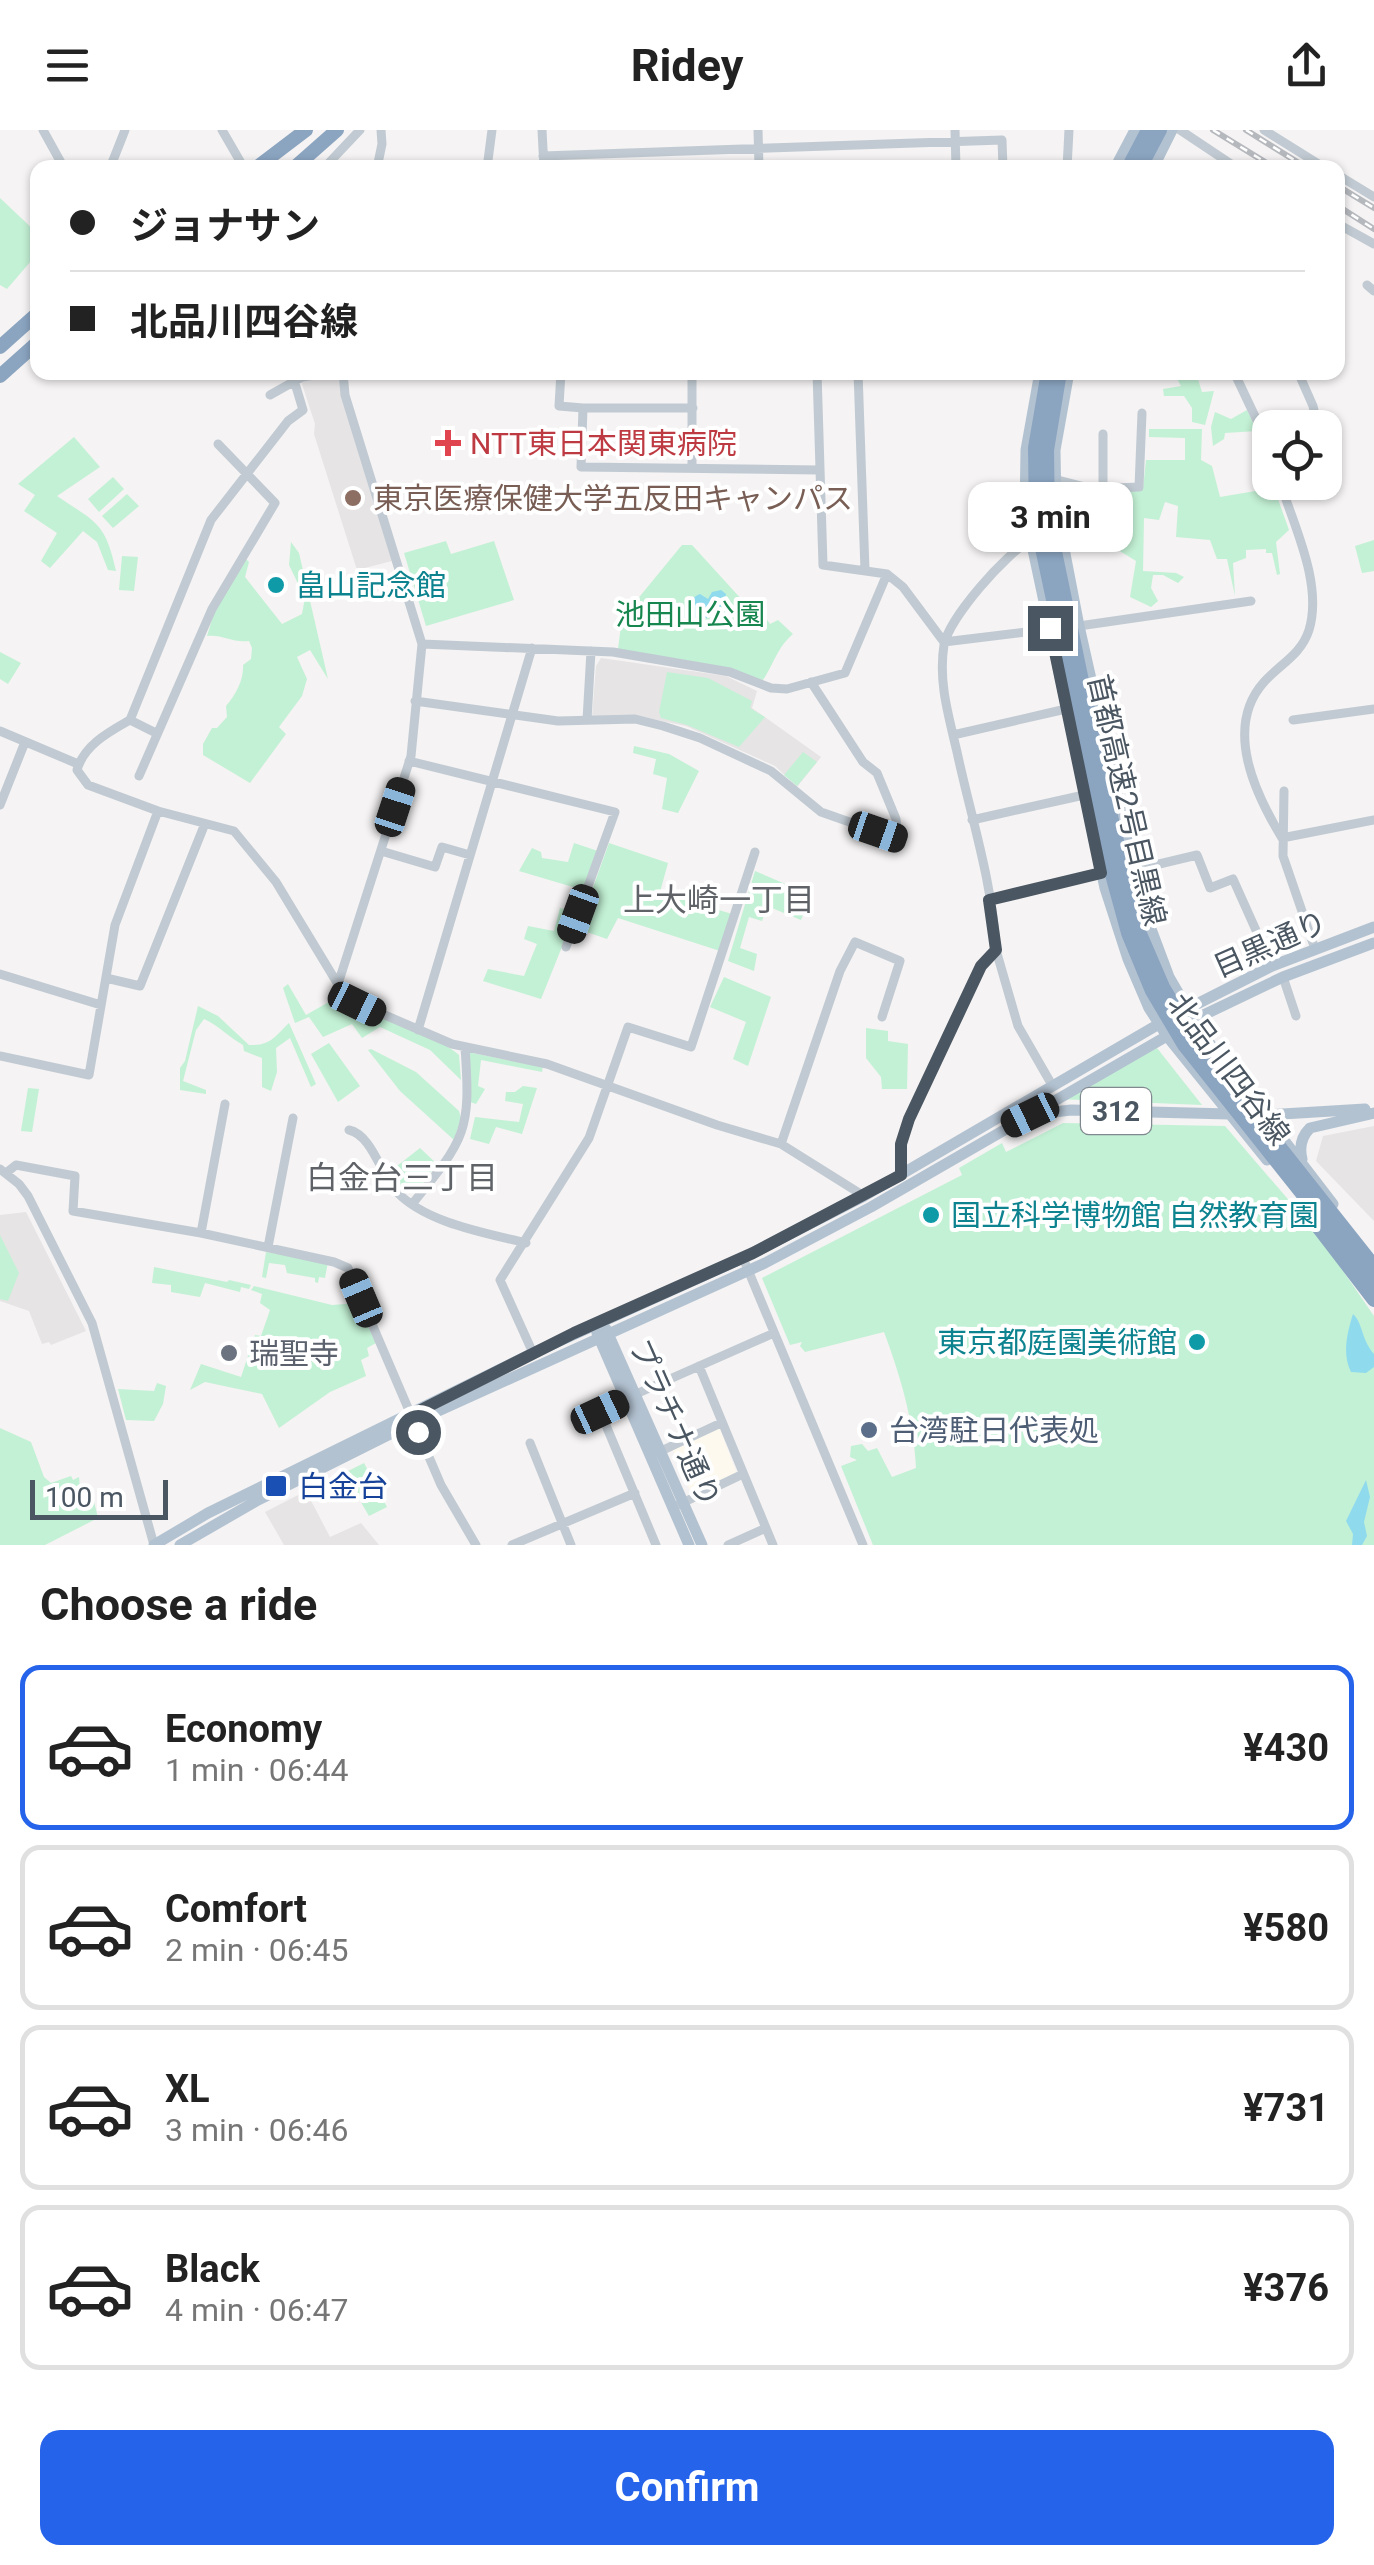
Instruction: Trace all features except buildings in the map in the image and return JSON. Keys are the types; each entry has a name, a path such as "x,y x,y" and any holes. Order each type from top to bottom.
{"highway":[{"path":"267,160 306,130"},
{"path":"303,160 337,130"},
{"path":"1132,160 1148,130"},
{"path":"1144,160 1160,130"},
{"path":"0,348 30,320"},
{"path":"0,376 30,349"},
{"name":"首都高速2号目黒線","path":"1047,380 1035,448 1036,520 1111,870 1128,932 1152,990 1184,1044 1374,1284"},
{"name":"首都高速2号目黒線","path":"1059,380 1047,450 1048,518 1138,929 1163,987 1194,1040 1374,1266"},
{"path":"1306,1168 1350,1219 1374,1255"},
{"path":"1294,1192 1374,1299"}],"main road":[{"path":"1119,160 1135,130"},
{"path":"1156,160 1172,130"},
{"name":"北品川四谷線","path":"1039,380 1024,473 1025,512 1101,873 1128,960 1158,1024 1294,1192 1374,1299"},
{"name":"北品川四谷線","path":"1068,380 1055,450 1060,534 1142,906 1155,944 1190,1014 1374,1255"},
{"name":"目黒通り","path":"1190,1014 1272,966 1374,927"},
{"name":"目黒通り","path":"1190,1014 1374,943"},
{"name":"312","path":"746,1264 1158,1024"},
{"name":"312","path":"154,1545 208,1513 285,1481 871,1207 1167,1036"},
{"name":"312","path":"1006,1127 1030,1115 1071,1110 1229,1114"},
{"path":"1265,1114 1374,1110"},
{"path":"1306,1168 1300,1145 1310,1128 1374,1110"},
{"name":"312","path":"413,1418 533,1353 601,1330"},
{"name":"プラチナ通り","path":"601,1330 678,1505 702,1545"},
{"name":"プラチナ通り","path":"631,1397 661,1451 689,1545"},
{"name":"312","path":"180,1545 285,1481"}],"street":[{"path":"43,130 60,160"},
{"path":"113,160 125,130"},
{"path":"222,130 239,160"},
{"path":"334,160 360,130"},
{"path":"379,160 380,130"},
{"path":"488,160 492,130"},
{"path":"542,130 543,160"},
{"path":"758,130 759,160"},
{"path":"955,130 956,160"},
{"path":"1067,160 1069,130"},
{"path":"1180,130 1225,160"},
{"path":"1264,130 1312,160"},
{"path":"576,160 1002,140 1003,160"},
{"path":"1345,179 1374,198"},
{"path":"1345,227 1374,244"},
{"path":"270,395 294,380 302,410 288,421 210,520 130,720 98,741 78,764 88,784 204,826 234,831 276,882 345,996 357,1004 465,1048 547,1064 781,1144 864,1196"},
{"path":"338,984 409,762 422,644 344,380"},
{"path":"561,380 559,406 693,408"},
{"path":"692,380 692,468"},
{"path":"817,380 823,565 886,574 903,587 944,642"},
{"path":"858,380 864,570"},
{"path":"1238,380 1252,410"},
{"path":"1302,380 1314,410"},
{"path":"583,408 581,467 819,470"},
{"path":"1054,479 1103,488 1139,487 1142,413"},
{"path":"1103,434 1103,488"},
{"path":"140,776 212,609 274,504 218,444"},
{"path":"1282,838 1258,796 1244,744 1253,700 1264,682 1298,652 1309,630 1309,570 1302,537 1292,524 1285,500"},
{"path":"1031,540 989,574 944,642 943,684 996,950 1018,1026 1052,1085"},
{"path":"422,644 591,651 717,669 771,688 787,689 845,673 886,574"},
{"path":"1079,626 1251,600"},
{"path":"944,642 1050,628"},
{"path":"418,1030 532,648"},
{"path":"586,720 591,651"},
{"path":"415,701 558,721 636,719 700,738 771,771 821,812 898,839 896,819 878,774 862,762 811,682"},
{"path":"953,735 1066,709"},
{"path":"1293,720 1374,709"},
{"path":"402,712 413,713"},
{"path":"130,720 156,734"},
{"path":"0,731 78,764"},
{"path":"0,805 25,742"},
{"path":"409,762 615,812 566,947"},
{"path":"1284,791 1283,856 1315,949"},
{"path":"972,820 1084,795"},
{"path":"0,1056 89,1075 114,925 158,811"},
{"path":"1282,838 1374,820"},
{"path":"106,978 140,986 204,826"},
{"path":"381,851 436,867 442,848 470,855"},
{"path":"533,1353 500,1280 589,1138 628,1027 692,1047 755,852"},
{"path":"1134,870 1197,856 1210,888 1233,880 1272,966"},
{"path":"989,900 1101,873"},
{"path":"781,1144 840,971 855,942 900,961 882,1017"},
{"path":"901,1175 901,1144 909,1119 981,966 996,950"},
{"path":"0,974 101,1005"},
{"path":"1283,977 1296,1016"},
{"path":"414,1203 454,1152 466,1124 465,1048"},
{"path":"201,1233 225,1104"},
{"path":"268,1247 293,1118"},
{"path":"349,1130 362,1137 396,1192 458,1227 526,1243"},
{"path":"154,1545 92,1323 28,1196 3,1171 16,1165 75,1176 72,1211 201,1233 348,1268 442,1485 476,1545"},
{"path":"746,1264 863,1545"},
{"path":"656,1545 600,1412 774,1333"},
{"path":"699,1366 773,1545"},
{"path":"661,1451 721,1423"},
{"path":"530,1443 571,1545"},
{"path":"678,1505 743,1474"},
{"path":"512,1545 635,1494"},
{"path":"728,1545 766,1528"}],"shaded area":[{"name":"東京医療保健大学五反田キャンパス","path":"340,380 392,561 357,570 301,381"},
{"path":"601,658 726,676 757,691 752,708 821,757 797,787 775,766 686,726 634,715 592,717 596,666"},
{"path":"1374,1126 1374,1221 1316,1161 1323,1136"},
{"path":"26,1212 86,1331 51,1345 42,1344 29,1311 0,1301 0,1215"},
{"path":"717,1427 737,1474 692,1495 672,1448"},
{"path":"306,1491 330,1537 361,1523 379,1545 284,1545 265,1512"}],"green space":[{"path":"0,198 30,226 30,262 7,289 0,285"},
{"path":"1178,380 1198,380 1202,392 1214,391 1205,425 1192,422 1192,408 1184,396 1164,396 1163,389 1181,386"},
{"path":"1247,410 1252,431 1225,433 1224,439 1213,446 1211,427 1215,412 1231,419"},
{"path":"1149,429 1202,429 1201,460 1212,466 1220,497 1252,492 1252,500 1278,500 1289,530 1276,542 1280,574 1277,575 1272,553 1266,553 1266,549 1246,550 1246,558 1233,563 1235,596 1227,559 1217,559 1210,540 1176,537 1178,506 1165,502 1159,520 1144,518 1143,571 1184,577 1178,583 1163,575 1153,575 1151,588 1158,601 1151,607 1130,597 1136,561 1110,545 1118,491 1143,489 1146,460 1185,460 1185,438 1149,437"},
{"path":"74,437 100,467 57,496 97,525 108,542 116,571 108,570 97,542 83,531 50,568 41,561 57,533 24,511 35,495 18,484"},
{"path":"113,477 124,489 99,512 88,499"},
{"path":"127,494 139,506 113,528 102,516"},
{"path":"1374,540 1374,571 1362,573 1355,546"},
{"path":"446,541 451,554 494,541 514,600 426,626 404,553"},
{"path":"291,542 299,553 328,679 310,650 297,657 307,679 302,696 279,727 286,734 250,783 203,755 203,744 212,728 227,717 226,706 239,687 243,665 251,659 252,648 249,641 207,636 214,613 245,558 249,562 245,577 282,624 302,614 305,598 289,565"},
{"name":"池田山公園","path":"682,545 692,545 754,613 761,611 770,624 778,620 793,634 763,680 618,649 622,618"},
{"path":"122,556 138,557 134,591 119,590"},
{"path":"0,652 21,663 8,684 0,679"},
{"path":"667,672 708,678 752,701 750,708 765,717 739,747 661,718"},
{"path":"634,746 669,754 699,771 678,813 662,809 667,778 653,774 656,759 633,753"},
{"path":"803,752 817,762 797,786 784,775"},
{"path":"574,843 598,851 583,890 519,871 532,848 541,852 542,858 568,862"},
{"path":"609,843 668,863 660,892 732,914 720,951 618,918 607,939 578,929"},
{"path":"755,871 811,895 801,920 767,906 762,921 749,917 740,948 757,954 754,971 728,961"},
{"path":"560,908 576,912 541,999 483,981 488,969 524,976 537,944 524,939 528,926 554,931"},
{"path":"724,977 771,997 748,1066 733,1059 746,1022 710,1007"},
{"path":"288,984 306,1015 341,995 434,1039 459,1055 461,1080 430,1050 380,1027 362,1038 352,1024 323,1037 309,1017 295,1023 283,988"},
{"path":"198,1006 218,1016 249,1045 268,1042 289,1023 316,1084 311,1087 290,1038 276,1048 277,1072 271,1091 262,1087 262,1058 244,1051 243,1045 204,1019 196,1030 183,1081 206,1090 206,1094 180,1090 180,1068"},
{"path":"866,1028 888,1031 888,1041 908,1044 907,1089 882,1089 881,1077 866,1058"},
{"path":"329,1043 360,1086 338,1102 311,1054"},
{"path":"1157,1048 1202,1105 1058,1099"},
{"path":"368,1050 416,1072 459,1111 461,1118 454,1140 400,1091"},
{"path":"467,1052 543,1067 542,1072 481,1060 478,1086 485,1089 476,1104 470,1102"},
{"path":"523,1086 537,1088 522,1134 496,1127 489,1144 470,1139 475,1117 519,1122 523,1104 505,1101 506,1092"},
{"path":"28,1088 39,1089 32,1132 21,1131"},
{"path":"1063,1123 1225,1126 1317,1233 1374,1316 1374,1545 873,1545 841,1466 857,1460 850,1457 851,1446 862,1444 868,1451 877,1448 892,1477 916,1468 905,1398 884,1332 805,1352 800,1346 802,1342 790,1345 762,1278 962,1175 959,1168 1002,1143 1006,1152"},
{"path":"420,1148 437,1164 419,1187 409,1192 388,1173"},
{"path":"0,1235 19,1273 8,1301 0,1299"},
{"path":"266,1252 328,1262 325,1278 319,1277 318,1283 315,1278 287,1273 285,1265 269,1263 266,1278 262,1277"},
{"path":"154,1267 251,1285 249,1289 241,1287 240,1292 205,1283 200,1297 171,1292 171,1285 152,1283"},
{"path":"254,1286 332,1305 357,1303 376,1343 367,1348 369,1356 361,1360 366,1376 330,1392 279,1428 262,1394 205,1382 190,1390 201,1364 241,1377 255,1335 261,1336 270,1310 260,1303 262,1294 251,1290"},
{"path":"157,1383 166,1386 154,1421 126,1420 118,1389 154,1391"},
{"path":"0,1428 31,1442 44,1477 51,1483 79,1477 80,1490 92,1493 98,1518 45,1545 0,1545"},
{"path":"364,1463 387,1507 369,1516 344,1473"}],"water":[{"path":"721,590 726,594 724,606 708,609 707,618 691,619 693,598 700,594 708,599 712,592"},
{"path":"1353,1314 1374,1354 1374,1367 1366,1373 1351,1372 1347,1358"},
{"path":"1366,1480 1370,1497 1364,1522 1367,1536 1362,1545 1352,1545 1353,1534 1346,1521"}],"railway":[{"path":"1213,130 1262,160"},
{"path":"1246,130 1294,160"},
{"path":"1345,190 1374,208"},
{"path":"1345,210 1374,229"}],"place":[{"name":"NTT東日本関東病院","path":"448,443"},
{"name":"東京医療保健大学五反田キャンパス","path":"353,498"},
{"name":"畠山記念館","path":"276,585"},
{"name":"国立科学博物館 自然教育園","path":"931,1215"},
{"name":"東京都庭園美術館","path":"1197,1342"},
{"name":"瑞聖寺","path":"229,1353"},
{"name":"台湾駐日代表処","path":"869,1430"},
{"name":"白金台","path":"276,1486"}],"district":[{"name":"上大崎一丁目","path":"719,900"},
{"name":"白金台三丁目","path":"402,1178"}],"route":[{"path":"418,1432 413,1414 574,1333 753,1253 901,1175 901,1144 909,1119 981,966 996,950 989,900 1101,873 1050,628"}]}
